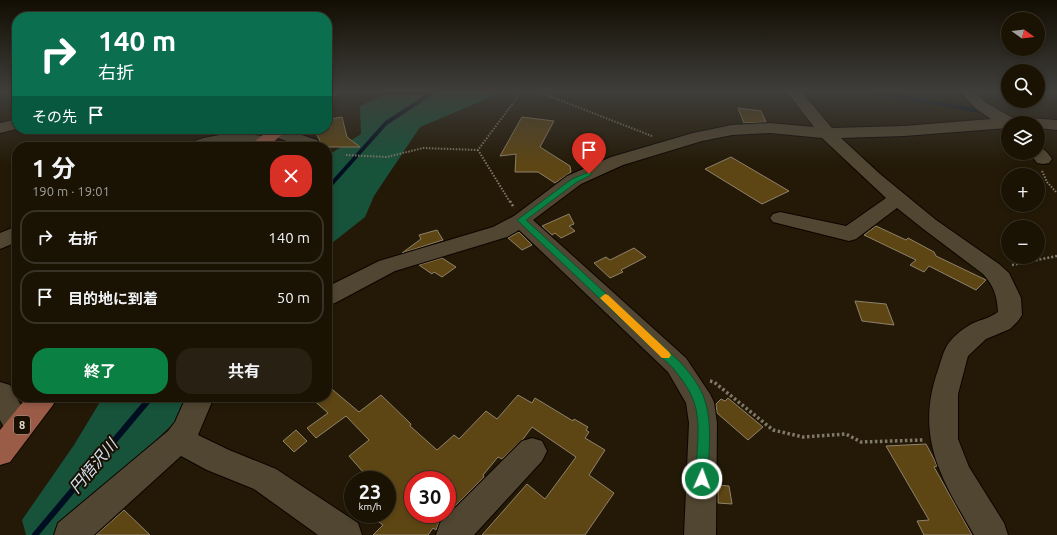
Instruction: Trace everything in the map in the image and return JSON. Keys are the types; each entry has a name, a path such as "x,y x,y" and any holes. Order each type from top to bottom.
{"main road":[{"name":"8","path":"0,452 39,402"}],"street":[{"path":"813,116 827,133 898,198 930,224 991,269 1001,280 1009,298 1010,315 1001,323 977,332 957,351 944,394 944,439 956,474 992,535"},
{"path":"332,294 387,266 500,232 521,220 574,180 618,161 699,137 732,130 770,128 827,133 904,131 1001,123"},
{"path":"1045,124 1057,125"},
{"path":"0,128 12,125"},
{"path":"206,134 221,140"},
{"path":"214,142 240,138 270,137 299,142"},
{"path":"780,218 825,227 849,234 898,198"},
{"path":"521,220 677,365 686,377 700,402 703,423 700,535"},
{"path":"0,242 12,236"},
{"path":"0,393 19,428"},
{"path":"70,535 178,440 186,430 198,402"},
{"path":"178,440 218,460 265,479 346,535"},
{"path":"452,535 532,452"}],"path":[{"path":"478,150 503,116"},
{"path":"600,116 675,145"},
{"path":"346,155 387,157 423,148 478,150"},
{"path":"478,150 521,220"},
{"path":"1041,160 1042,172 1047,182 1057,193"},
{"path":"991,269 1057,256"},
{"path":"686,377 714,382 773,430 803,437 846,434 861,442 944,439"}],"green space":[{"path":"360,116 446,116 420,127 374,196 365,217 332,243 332,153 361,134"},
{"path":"100,402 192,402 180,417 57,535 26,535 22,520 74,445"}],"building":[{"path":"741,116 763,116 766,122 744,123"},
{"path":"342,117 347,137 360,147 332,147 332,142 320,142 316,134 332,134 332,119"},
{"path":"522,117 554,121 540,147 570,166 571,172 555,183 538,172 515,172 516,154 500,156"},
{"path":"731,157 789,191 762,204 705,169"},
{"path":"569,214 574,224 569,226 575,231 561,238 555,233 552,235 542,226"},
{"path":"876,226 906,240 908,238 934,252 936,256 986,280 976,290 929,266 924,272 910,265 916,260 864,235"},
{"path":"437,230 443,240 402,253 421,239 419,235"},
{"path":"519,232 532,245 522,250 508,238"},
{"path":"634,248 646,257 621,270 623,272 610,278 594,263 606,257 610,260"},
{"path":"442,258 456,267 442,277 434,272 432,274 419,265"},
{"path":"855,301 886,304 894,325 862,321"},
{"path":"332,389 359,412 381,395 411,424 410,426 437,450 454,435 459,439 486,411 497,419 518,395 532,403 535,398 573,421 574,419 588,427 586,430 589,432 585,438 605,450 589,475 614,493 585,535 482,535 527,484 545,499 576,457 532,427 523,439 502,459 498,457 483,475 484,477 456,505 456,471 404,471 404,523 439,523 436,530 433,528 428,535 373,535 383,525 380,523 396,523 396,471 362,471 349,456 369,440 346,416 316,438 307,428 328,413 316,402 332,402"},
{"path":"728,398 763,427 748,440 717,413 716,404 721,399 725,401"},
{"path":"296,430 307,441 294,452 283,441"},
{"path":"926,444 937,466 934,467 972,535 924,535 917,521 929,520 886,446"},
{"path":"718,485 729,486 732,504 718,503"},
{"path":"124,510 150,535 96,535"}],"waterway":[{"name":"円悟沢川","path":"332,183 386,123 397,116"},
{"name":"円悟沢川","path":"35,535 147,402"}],"slow traffic":[{"path":"605,298 666,355"}],"route":[{"path":"589,174 574,180 521,220 677,365 686,377 700,402 703,423 702,479"}]}
